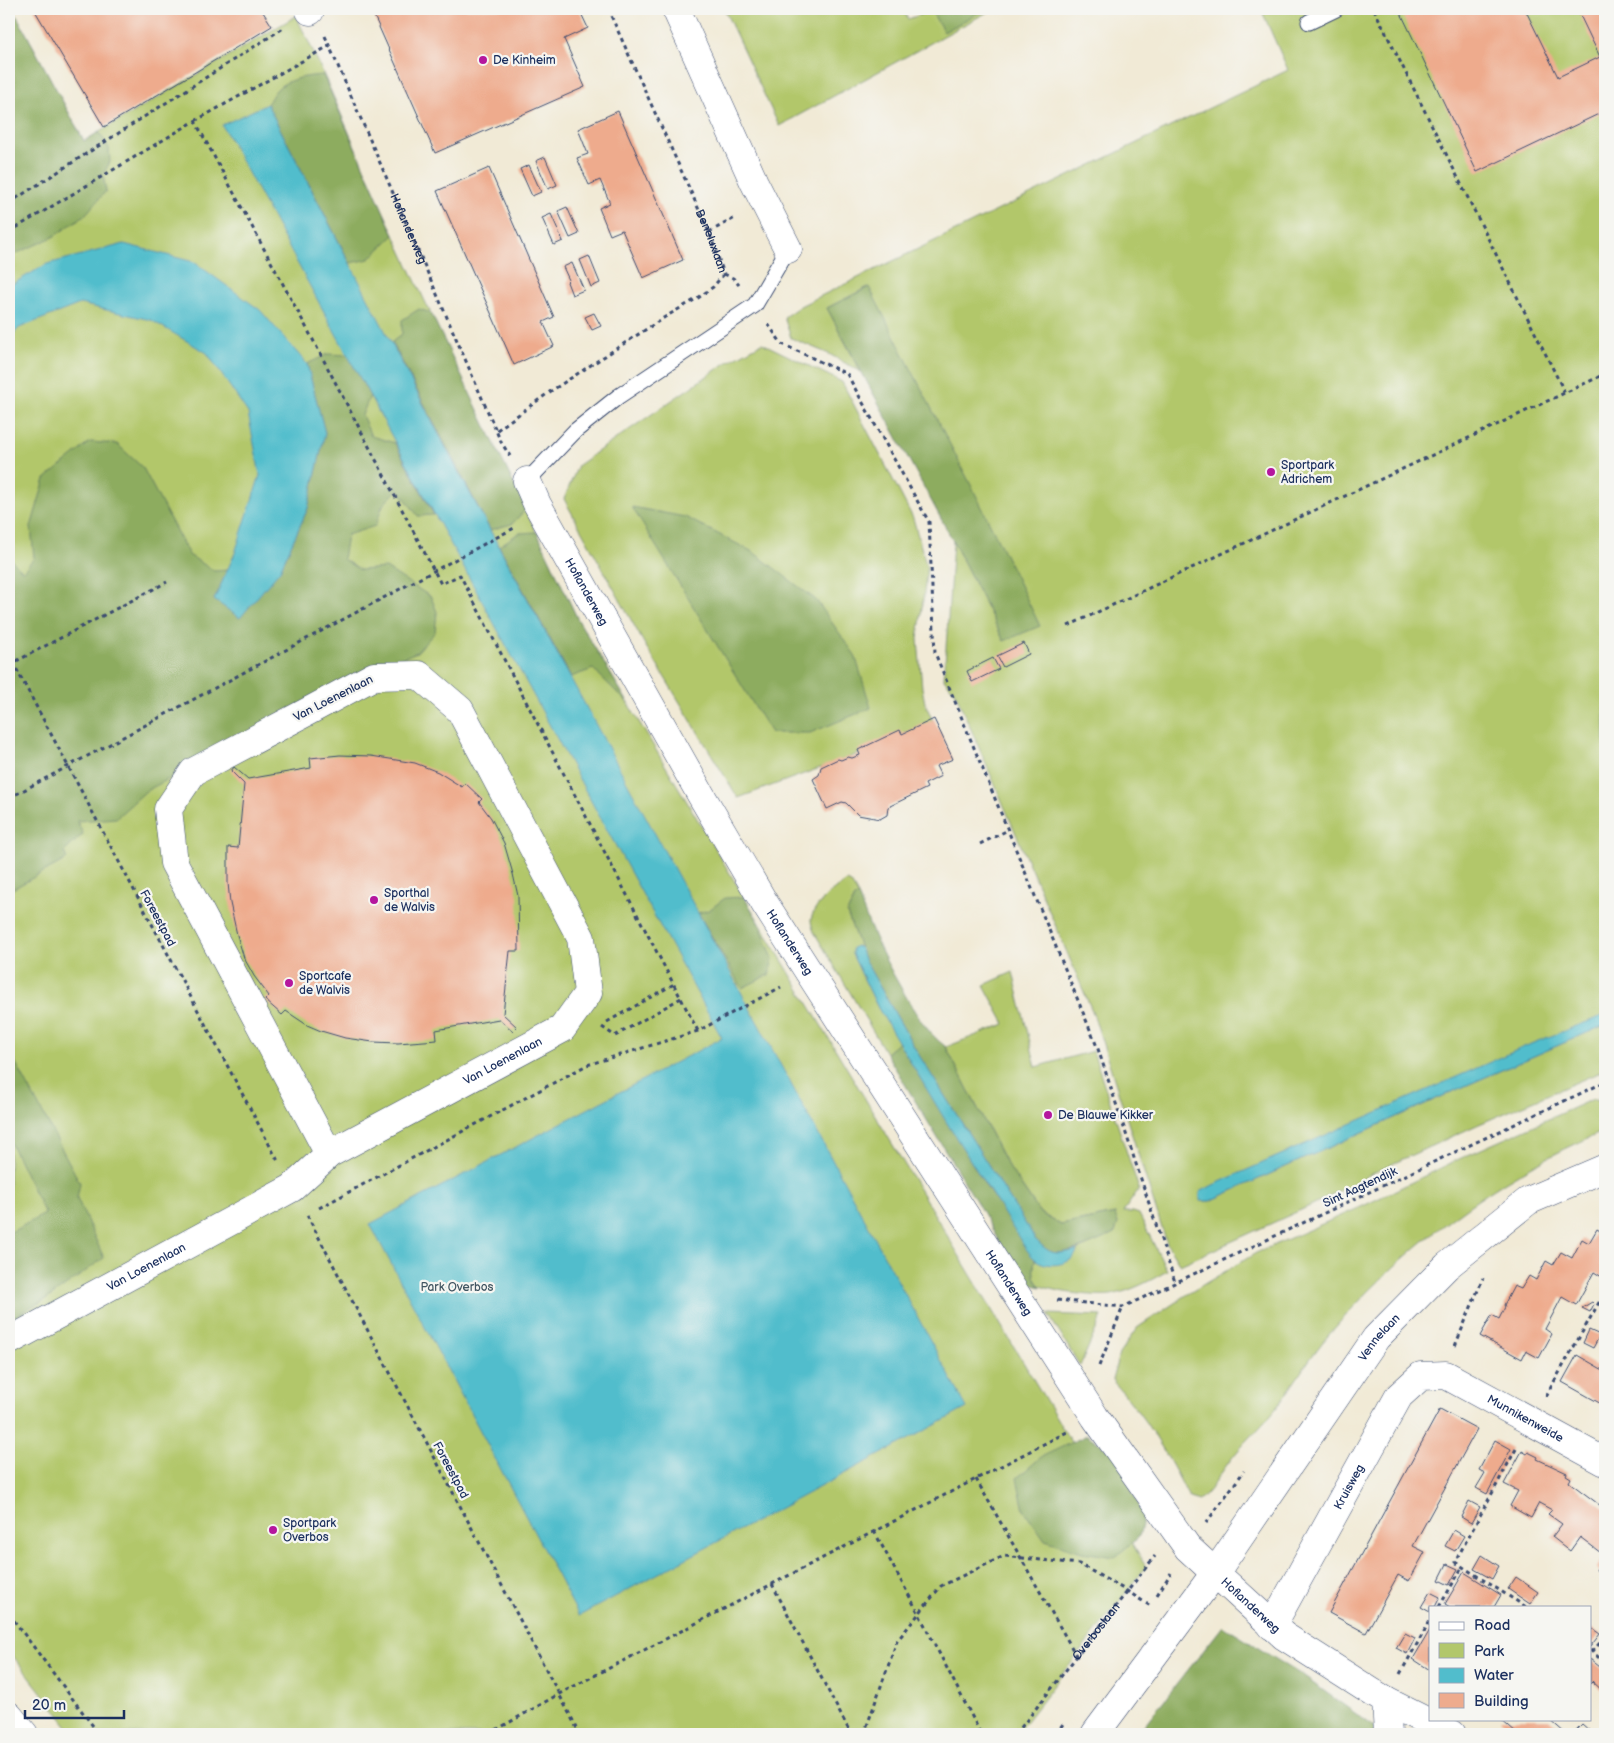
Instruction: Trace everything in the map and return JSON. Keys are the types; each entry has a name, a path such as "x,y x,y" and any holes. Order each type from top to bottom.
{"street":[{"path":"676,9 754,182 788,249"},
{"name":"Hoflanderweg","path":"527,481 537,504 701,795 765,904 1095,1417 1188,1548 1284,1636 1386,1702 1452,1734"},
{"name":"Van Loenenlaan","path":"9,1341 292,1188 329,1154 562,1029 588,992 581,938 460,710 419,675 374,676 296,717 194,772 168,808 174,863 329,1154"},
{"name":"Vennelaan","path":"1215,1573 1376,1338 1447,1266 1528,1201 1605,1168"},
{"name":"Munnikenweide","path":"1446,1375 1605,1462"},
{"name":"Kruisweg","path":"1272,1626 1399,1396 1421,1376 1446,1375"},
{"path":"1095,1734 1215,1573"},
{"path":"1386,1702 1388,1734"},
{"path":"9,1716 24,1734"}],"lane":[{"path":"1309,22 1336,9"},
{"path":"527,481 575,431 619,396 755,305 788,249"}],"path":[{"name":"Beneluxlaan","path":"497,430 551,391 665,316 698,298 713,287 724,274 709,232 608,9"},
{"path":"1374,9 1565,393"},
{"path":"9,203 309,10"},
{"name":"Hoflanderweg","path":"195,121 329,46 501,442 527,481"},
{"path":"9,232 195,121 311,336 440,584 460,575 698,1031 759,999"},
{"path":"724,274 733,278 755,305 782,344 847,374 929,522 935,653 1098,1050 1175,1282"},
{"path":"1068,626 1605,374"},
{"path":"9,798 434,572 507,531"},
{"path":"11,664 167,582"},
{"name":"Foreestpad","path":"9,655 11,664 68,767 292,1188"},
{"path":"980,844 1008,830"},
{"path":"674,984 600,1026 615,1036 681,998"},
{"name":"Foreestpad","path":"580,1734 306,1214 587,1065 698,1031"},
{"name":"Sint Aagtendijk","path":"1123,1307 1605,1083"},
{"path":"1446,1375 1456,1343 1484,1276"},
{"path":"1015,1292 1051,1299 1123,1307 1098,1369"},
{"path":"1524,1606 1455,1562 1531,1421 1605,1292"},
{"path":"489,1734 559,1694 1095,1417"},
{"path":"976,1479 1077,1657"},
{"name":"Overboslaan","path":"1016,1734 1176,1530"},
{"path":"874,1531 981,1734"},
{"path":"864,1734 897,1640 941,1586 1004,1556 1079,1564 1150,1606"},
{"path":"1440,1606 1463,1566"},
{"path":"772,1584 851,1734"},
{"path":"9,1614 99,1734"},
{"path":"1386,1702 1407,1660 1429,1623"},
{"path":"1592,1650 1605,1637"},
{"path":"1592,1652 1605,1663"}],"green space":[{"name":"Park Overbos","path":"9,9 13,9 84,141 296,16 417,285 578,620 1146,1567 1016,1734 74,1734 9,1651"},
{"path":"9,9 13,9 84,141 99,132 109,148 110,162 103,175 106,191 85,215 53,237 9,258"},
{"path":"724,9 902,9 908,19 931,11 944,31 985,9 993,9 779,126"},
{"path":"934,9 985,9 944,32 931,11"},
{"name":"Sportpark Adrichem","path":"1261,9 1605,9 1605,1022 1200,1201 1210,1201 1605,1025 1605,1070 1477,1125 1377,1171 1312,1205 1180,1265 1167,1244 1093,1013 955,692 944,679 953,541 1004,641 872,294 868,287 827,308 861,372 829,354 791,338 784,317 800,306 1288,70"},
{"path":"323,75 394,235 369,259 350,263 267,104 276,90 286,83 298,78"},
{"path":"869,287 974,491 1040,626 1004,641 953,541 827,308"},
{"path":"419,309 431,313 526,509 512,524 490,530 392,342 402,334 402,320"},
{"path":"762,343 842,382 913,518 927,568 918,639 922,688 925,703 935,726 738,798 645,645 564,499 578,465 726,363"},
{"path":"328,354 348,355 370,396 362,415 371,436 395,443 434,515 418,516 398,489 383,505 375,526 347,535 343,559 360,570 386,568 431,597 437,612 435,632 417,652 390,663 332,692 146,791 116,818 77,821 83,834 64,852 67,859 9,891 9,558 23,571 34,558 31,527 45,479 90,442 117,444 143,468 189,555 214,571 228,570 214,600 280,570 308,508 325,433 307,364"},
{"path":"632,507 685,517 753,552 816,600 855,655 871,708 810,733 771,733"},
{"path":"537,532 578,620 629,704 593,669 571,677 499,546 519,533"},
{"path":"847,881 851,883 858,895 854,898 847,913 860,948 856,946 852,954 878,1008 899,1042 886,1053 814,932 812,925 811,920 816,908"},
{"path":"858,895 877,942 905,995 926,1027 946,1047 1006,1163 1040,1213 1061,1225 1115,1214 1118,1223 1115,1233 1080,1248 1061,1253 1046,1250 1035,1239 917,1052 864,959 847,913 854,898"},
{"path":"744,897 759,922 773,959 769,975 742,988 698,913 709,910 725,898"},
{"name":"De Blauwe Kikker","path":"1013,972 1036,1067 1093,1051 1139,1189 1123,1212 1139,1214 1167,1271 1126,1291 1111,1295 1083,1294 1049,1289 1036,1282 1034,1274 1035,1259 1042,1263 1070,1260 1077,1250 1115,1233 1115,1214 1061,1225 1040,1213 1006,1163 946,1047 1005,1024 984,985"},
{"path":"899,1042 987,1188 1035,1259 1034,1274 1036,1281 1041,1287 1033,1285 1018,1275 976,1201 886,1053"},
{"path":"9,1050 80,1183 77,1198 104,1258 50,1297 9,1319 9,1233 45,1214 9,1140"},
{"path":"1593,1099 1605,1100 1605,1131 1564,1149 1525,1170 1451,1219 1416,1247 1351,1309 1322,1343 1274,1411 1234,1455 1204,1497 1199,1501 1189,1498 1155,1436 1135,1407 1112,1380 1119,1354 1137,1328 1191,1292 1256,1253 1361,1207 1459,1159"},
{"path":"1048,1314 1102,1316 1080,1366"},
{"path":"1087,1435 1115,1454 1144,1516 1139,1537 1115,1557 1082,1552 1045,1540 1024,1510 1017,1478 1041,1457"},
{"path":"1223,1626 1300,1674 1376,1728 1374,1734 1137,1734"}],"water":[{"path":"267,104 458,471 967,1408 579,1616 370,1224 722,1038 222,125"},
{"path":"124,244 194,262 260,310 307,364 325,433 308,508 280,570 240,618 214,600 235,553 260,475 248,413 207,353 151,320 80,304 19,328 9,339 9,286 47,264"},
{"path":"856,946 860,948 864,959 917,1052 1035,1239 1049,1251 1063,1253 1077,1250 1071,1260 1059,1264 1046,1264 1035,1259 1024,1246 878,1008 852,954 852,948"},
{"path":"1605,1015 1605,1025 1210,1201 1200,1201 1200,1192 1213,1185 1533,1043"}],"building":[{"path":"34,9 261,9 272,26 104,127"},
{"name":"De Kinheim","path":"371,9 579,9 588,28 564,39 585,87 435,153"},
{"path":"1399,9 1525,9 1558,77 1600,57 1577,9 1605,9 1605,111 1477,172"},
{"path":"618,111 683,260 643,278 622,230 610,235 599,208 610,203 600,180 589,185 577,158 588,154 578,129"},
{"path":"545,157 557,185 548,189 536,161"},
{"path":"529,165 541,192 532,196 520,169"},
{"path":"489,168 554,317 543,322 554,346 514,365 437,191"},
{"path":"567,207 579,234 570,238 558,211"},
{"path":"551,214 563,241 554,245 542,218"},
{"path":"589,256 600,283 591,287 580,260"},
{"path":"572,263 584,290 572,295 567,282 569,280 563,267"},
{"path":"594,313 601,326 592,330 585,317"},
{"path":"1024,643 1029,654 1003,667 997,656"},
{"path":"993,658 999,669 972,682 967,671"},
{"path":"934,719 953,759 936,766 941,776 925,784 927,788 888,807 887,815 880,819 858,815 846,803 842,802 827,809 813,779 819,775 821,767 838,759 852,758 860,755 858,750 900,730 902,734"},
{"name":"Sporthal de Walvis","path":"340,755 371,756 415,763 438,772 462,787 465,783 482,799 479,802 491,818 504,843 518,896 519,951 510,951 503,1014 517,1027 513,1031 499,1019 436,1030 437,1040 398,1043 373,1042 345,1038 321,1031 307,1025 286,1011 282,1015 265,1000 269,996 254,976 244,958 230,903 228,847 238,848 244,784 231,771 234,767 248,779 311,768 310,758"},
{"path":"1597,1229 1605,1234 1605,1279 1594,1272 1576,1305 1562,1297 1545,1329 1552,1334 1539,1358 1526,1351 1522,1359 1480,1336 1492,1315 1499,1319 1514,1286 1521,1289 1529,1276 1536,1280 1546,1261 1553,1265 1561,1252 1572,1258 1582,1239 1589,1243"},
{"path":"1592,1302 1594,1304 1590,1312 1582,1308"},
{"path":"1589,1330 1600,1335 1593,1348 1583,1343"},
{"path":"1577,1355 1605,1371 1605,1406 1562,1382"},
{"path":"1440,1409 1477,1429 1413,1546 1425,1552 1409,1581 1398,1575 1366,1633 1329,1613"},
{"path":"1495,1440 1511,1449 1487,1494 1476,1488 1485,1473 1479,1470"},
{"path":"1522,1451 1527,1454 1528,1452 1538,1457 1537,1459 1567,1473 1566,1475 1571,1478 1569,1482 1605,1509 1605,1556 1580,1537 1570,1551 1552,1537 1562,1524 1548,1514 1552,1510 1539,1503 1531,1518 1510,1506 1518,1491 1504,1484"},
{"path":"1469,1501 1480,1507 1471,1523 1461,1517"},
{"path":"1454,1530 1464,1536 1455,1551 1445,1546"},
{"path":"1482,1555 1499,1566 1492,1579 1474,1569"},
{"path":"1605,1556 1605,1576 1596,1570"},
{"path":"1447,1564 1458,1569 1449,1585 1439,1580"},
{"path":"1464,1572 1501,1595 1495,1606 1448,1606 1445,1604"},
{"path":"1516,1577 1538,1592 1530,1604 1508,1589"},
{"path":"1430,1592 1440,1597 1436,1606 1429,1606 1429,1611 1421,1607"},
{"path":"1592,1628 1600,1634 1592,1644"},
{"path":"1429,1632 1429,1669 1413,1659"},
{"path":"1405,1633 1415,1638 1407,1654 1396,1648"},
{"path":"1592,1661 1605,1671 1605,1693 1592,1681"},
{"path":"1501,1720 1550,1720 1566,1734 1517,1734"},
{"path":"1582,1724 1590,1731 1587,1734 1572,1734"}],"place":[{"name":"De Kinheim","path":"483,60"},
{"name":"Sportpark Adrichem","path":"1271,472"},
{"name":"Sporthal de Walvis","path":"374,900"},
{"name":"Sportcafe de Walvis","path":"289,983"},
{"name":"De Blauwe Kikker","path":"1048,1115"},
{"name":"Sportpark Overbos","path":"273,1530"}]}
